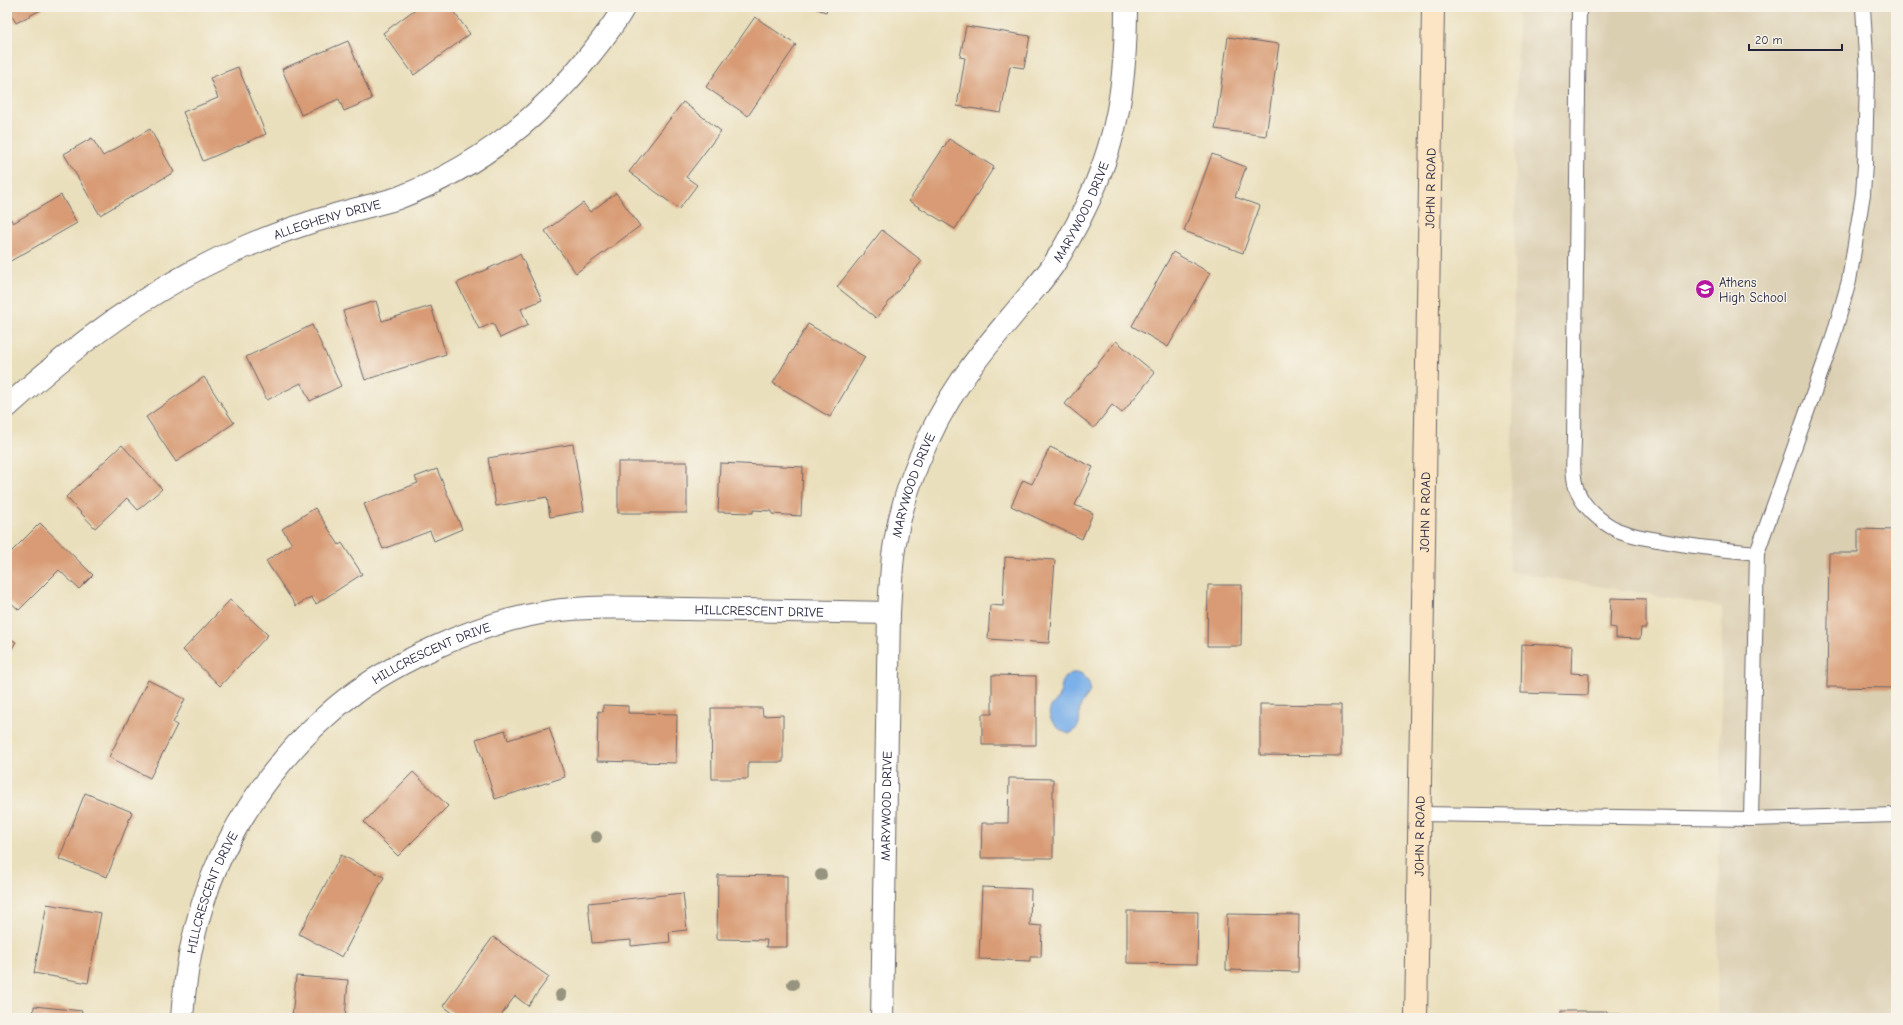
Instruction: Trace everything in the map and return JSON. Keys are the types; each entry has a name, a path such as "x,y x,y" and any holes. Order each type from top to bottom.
{"main road":[{"name":"JOHN R ROAD","path":"1416,1018 1433,7"}],"street":[{"name":"ALLEGHENY DRIVE","path":"7,407 56,363 106,326 180,279 246,246 286,231 333,215 395,198 431,185 459,170 494,148 547,104 580,68 605,37 624,7"},
{"name":"MARYWOOD DRIVE","path":"882,1018 889,613 893,556 900,519 924,448 940,415 962,379 1053,266 1083,211 1101,170 1111,140 1118,110 1125,49 1126,7"},
{"name":"HILLCRESCENT DRIVE","path":"182,1018 188,961 202,908 220,860 237,829 279,765 304,738 326,716 356,692 397,666 466,634 523,617 550,612 618,608 889,613"}],"lane":[{"path":"1579,7 1574,438 1574,474 1576,489 1584,502 1600,519 1617,530 1688,546 1758,553"},
{"path":"1751,819 1758,553 1830,348 1849,281 1862,200 1865,165 1867,73 1863,7"},
{"path":"1420,814 1751,819 1896,815"}],"shaded area":[{"name":"Athens High School","path":"1518,7 1896,7 1896,1018 1717,1018 1722,607 1510,571"}],"water":[{"path":"1072,673 1081,673 1089,682 1090,689 1080,707 1078,727 1069,734 1052,721 1049,713 1051,707 1060,694 1064,678"}],"building":[{"path":"7,7 46,7 16,23"},
{"path":"418,7 450,7 470,34 414,75 383,33"},
{"path":"811,7 828,7 826,12"},
{"path":"755,17 796,45 748,116 706,87"},
{"path":"966,26 1030,36 1024,68 1010,66 1001,113 957,106 965,58 960,57"},
{"path":"1228,37 1279,44 1266,136 1215,129"},
{"path":"348,41 372,99 344,111 339,99 301,115 282,69"},
{"path":"238,67 266,134 203,161 183,112 218,98 210,78"},
{"path":"683,102 721,131 686,177 697,185 679,209 629,172"},
{"path":"150,129 174,172 100,215 64,154 92,138 103,156"},
{"path":"949,139 994,167 955,229 909,201"},
{"path":"1212,154 1246,167 1235,197 1260,206 1243,253 1184,231"},
{"path":"616,193 640,226 576,273 545,231 583,203 590,212"},
{"path":"61,195 77,223 7,263 7,213 13,223"},
{"path":"882,230 922,261 876,318 837,287"},
{"path":"1173,252 1210,273 1168,347 1132,326"},
{"path":"520,254 542,300 521,309 528,325 500,338 493,323 479,329 457,283"},
{"path":"376,301 382,321 431,306 446,354 365,380 343,311"},
{"path":"808,324 865,357 830,417 773,383"},
{"path":"312,325 341,386 310,401 301,383 267,400 246,357"},
{"path":"1116,341 1155,373 1122,413 1112,405 1094,428 1065,404"},
{"path":"204,377 234,423 176,462 146,417"},
{"path":"573,444 584,511 550,517 547,497 496,506 488,458"},
{"path":"122,445 162,489 138,510 127,498 95,528 66,497"},
{"path":"1050,447 1093,467 1075,505 1093,513 1082,539 1011,506 1023,480 1032,484"},
{"path":"618,462 687,462 687,513 618,513"},
{"path":"720,463 803,467 801,516 772,514 772,511 753,510 753,513 718,512"},
{"path":"437,469 462,529 434,541 430,531 383,549 364,504 418,483 415,477"},
{"path":"315,508 339,545 342,543 362,574 316,604 311,597 296,606 266,561 292,544 282,529"},
{"path":"40,523 93,575 79,589 59,570 19,610 7,599 7,556"},
{"path":"1858,529 1896,530 1896,688 1827,687 1829,553 1858,553"},
{"path":"1005,557 1055,560 1049,643 988,639 990,605 1003,606"},
{"path":"1208,585 1242,585 1241,646 1207,646"},
{"path":"1611,598 1646,599 1646,628 1641,628 1640,639 1616,638 1616,628 1610,627"},
{"path":"230,600 268,635 220,686 183,650"},
{"path":"7,637 16,642 7,657"},
{"path":"1522,644 1572,646 1571,673 1589,674 1588,695 1521,693"},
{"path":"992,675 1036,676 1036,745 982,745 982,714 992,714"},
{"path":"148,680 185,699 173,723 177,725 150,778 109,757"},
{"path":"1260,704 1341,705 1341,756 1260,755"},
{"path":"603,705 628,706 628,713 677,714 676,763 597,761 598,711 603,712"},
{"path":"711,708 762,708 763,716 783,715 783,762 748,762 748,779 712,779"},
{"path":"549,727 565,777 495,799 476,739 505,730 508,740"},
{"path":"413,772 448,806 398,856 364,822"},
{"path":"1009,778 1053,779 1053,858 981,858 982,823 1008,823"},
{"path":"85,793 132,812 107,877 59,859"},
{"path":"341,855 384,877 342,957 299,934"},
{"path":"718,875 787,876 787,947 766,947 767,940 717,939"},
{"path":"982,887 1031,889 1030,925 1042,926 1041,957 1030,957 1030,961 979,959"},
{"path":"683,893 687,930 669,932 670,942 631,946 631,940 592,943 588,903"},
{"path":"47,904 101,913 88,983 34,973"},
{"path":"1127,911 1198,912 1197,964 1127,963"},
{"path":"1227,914 1299,915 1298,972 1226,970"},
{"path":"493,937 549,977 528,1006 515,996 499,1018 460,1018 443,1006"},
{"path":"296,976 348,980 345,1018 292,1018"},
{"path":"34,1006 82,1011 81,1018 33,1018"},
{"path":"1561,1011 1607,1011 1607,1014 1621,1014 1621,1018 1561,1018"}],"place":[{"name":"Athens High School","path":"1705,289"}]}
